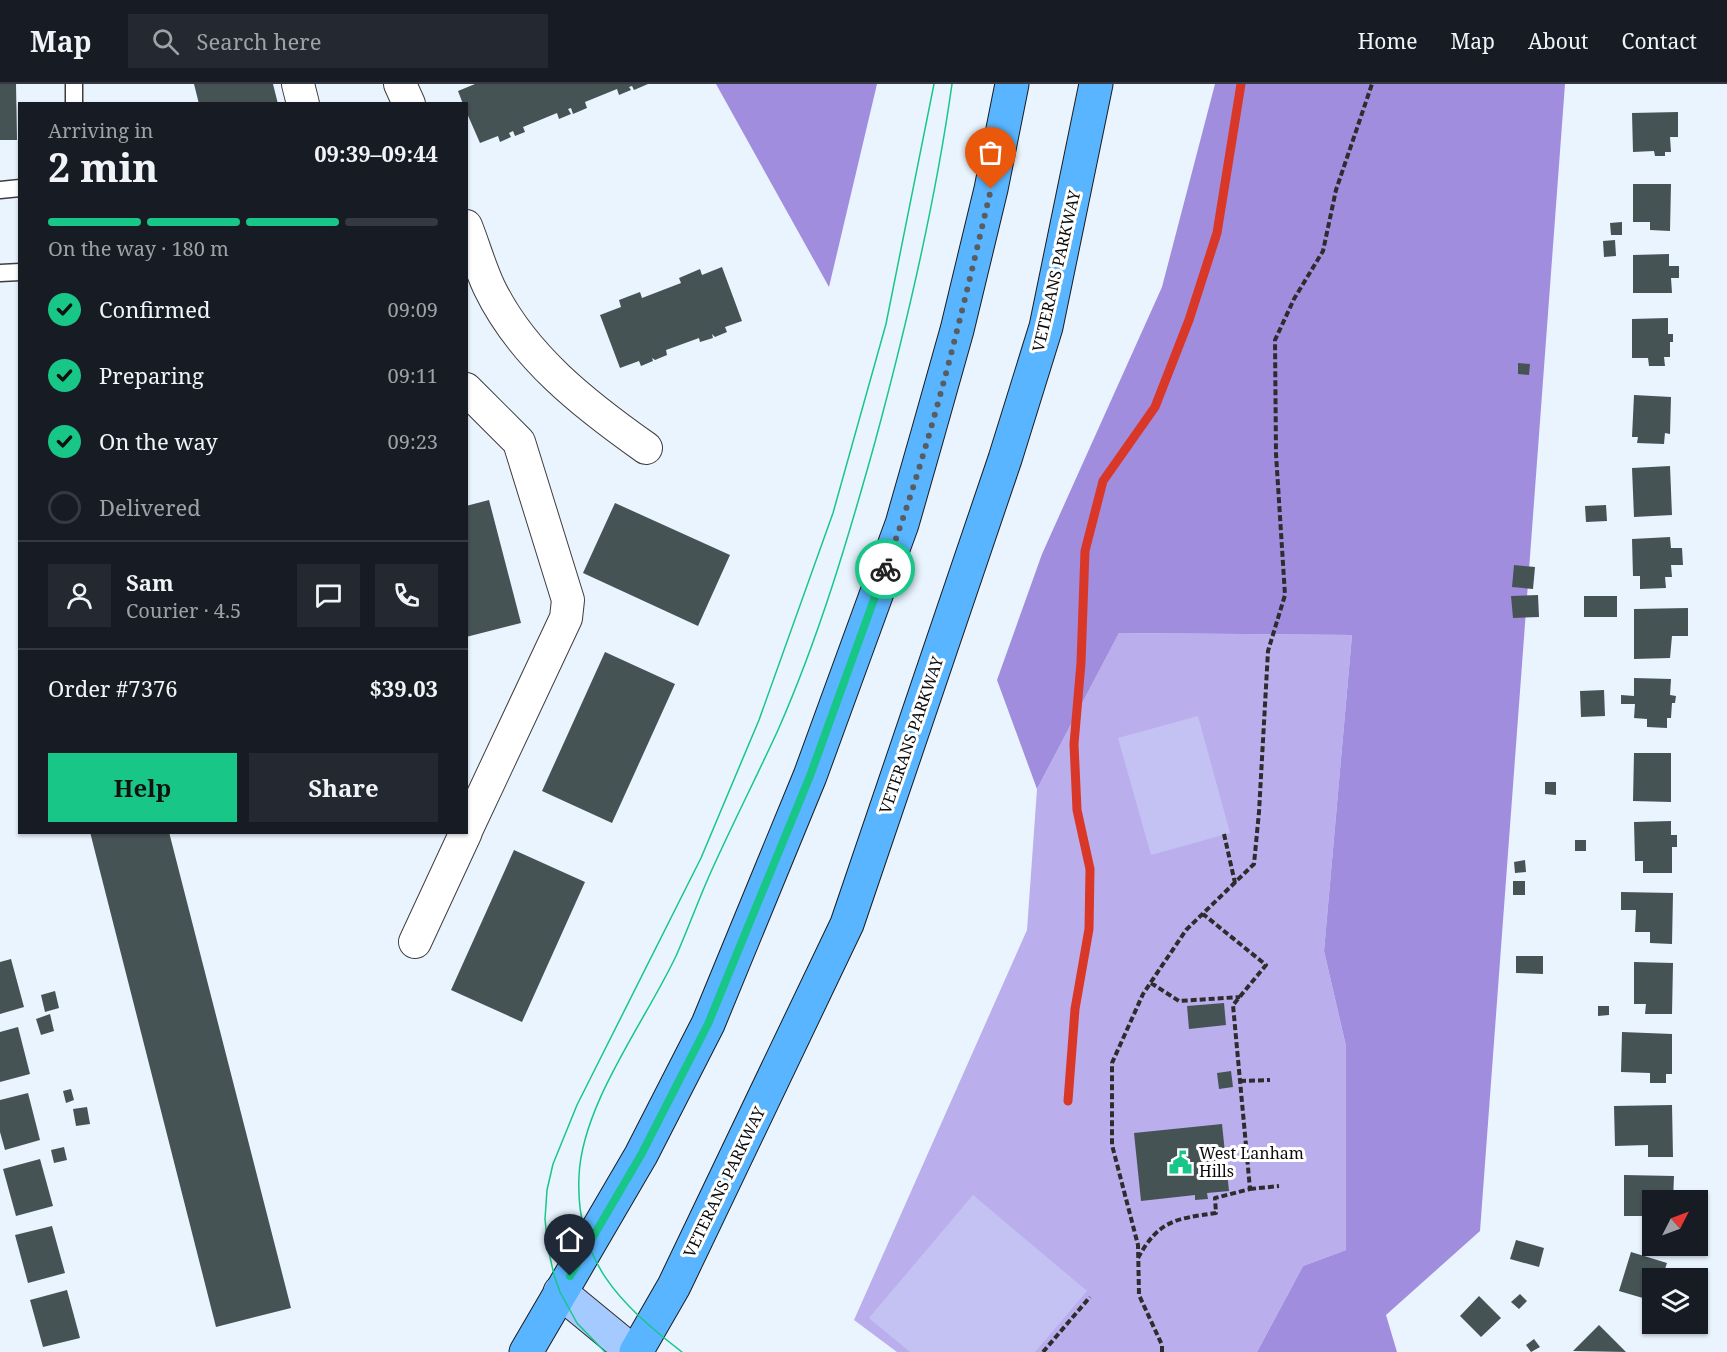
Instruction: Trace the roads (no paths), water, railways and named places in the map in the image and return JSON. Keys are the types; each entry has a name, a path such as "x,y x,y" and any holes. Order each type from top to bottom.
{"main road":[{"path":"526,1352 641,1155 708,1024 810,776 902,524 957,330 986,211 1012,84"},
{"name":"VETERANS PARKWAY","path":"634,1352 674,1286 847,924 1001,470 1046,327 1096,84"}],"street":[{"path":"298,84 302,102"},
{"path":"400,84 408,102"},
{"path":"468,231 488,286 526,345 593,411 646,448"},
{"path":"468,391 519,442 568,600 566,618 468,828"},
{"path":"415,942 465,834"},
{"path":"560,1292 634,1352"}],"lane":[{"path":"74,84 74,102"},
{"path":"0,190 18,188"},
{"path":"0,273 18,272"}],"waterway":[{"path":"1068,1101 1075,1009 1089,929 1090,869 1077,810 1074,744 1081,663 1085,551 1103,481 1155,407 1189,320 1217,233 1241,84"}],"tram line":[{"path":"605,1352 577,1323 560,1292 554,1275 545,1219 547,1190 553,1164 577,1105 701,858 759,720 833,513 886,324 934,84"},
{"path":"682,1352 621,1298 593,1256 585,1233 580,1206 579,1176 583,1149 603,1092 676,956 710,874 778,730 820,624 854,515 898,353 929,219 952,84"}],"place":[{"name":"West Lanham Hills","path":"1181,1162"}]}
